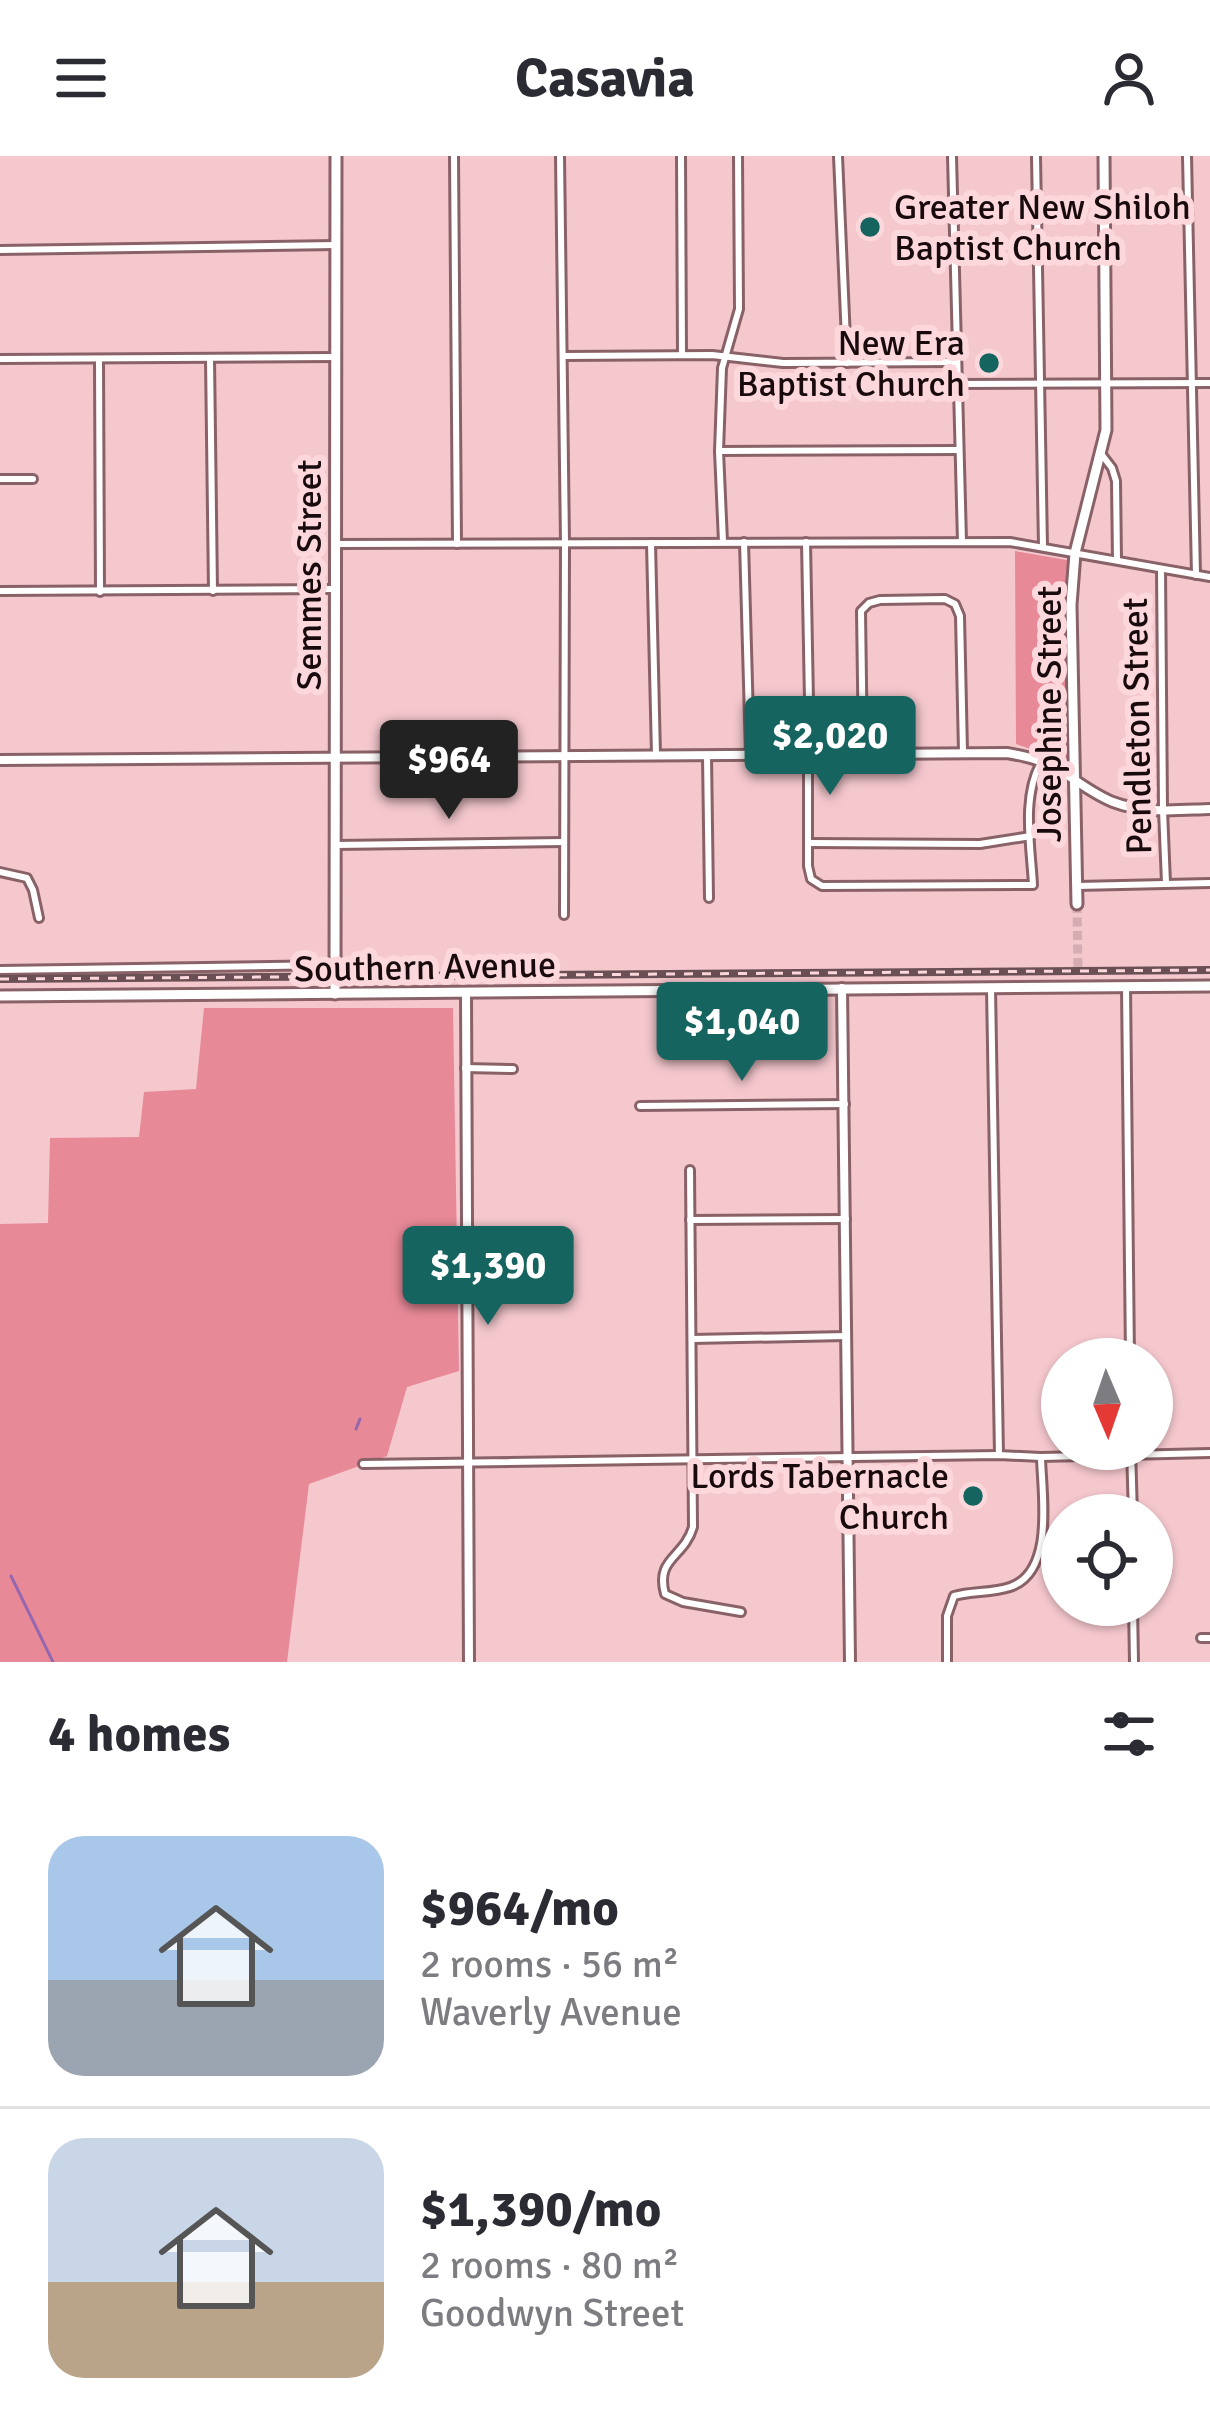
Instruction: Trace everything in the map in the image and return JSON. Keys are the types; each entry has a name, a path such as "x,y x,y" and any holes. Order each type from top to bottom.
{"main road":[{"name":"Semmes Street","path":"334,994 336,156"},
{"name":"Pendleton Street","path":"1102,455 1107,384 1104,156"},
{"name":"Josephine Street","path":"1077,904 1071,605 1075,553 1102,455"},
{"path":"1078,973 1078,986"},
{"name":"Southern Avenue","path":"0,996 1210,986"}],"street":[{"path":"454,156 457,544"},
{"path":"560,156 564,915"},
{"path":"681,156 682,355"},
{"path":"723,542 718,451 722,368 739,309 738,156"},
{"path":"838,156 847,363"},
{"path":"952,156 962,542"},
{"name":"Josephine Street","path":"1036,156 1043,547"},
{"path":"1187,156 1196,574"},
{"path":"0,250 337,245"},
{"path":"563,356 725,356 783,363 956,362"},
{"path":"0,359 335,357"},
{"path":"209,358 213,590"},
{"path":"99,359 100,592"},
{"path":"958,384 1210,383"},
{"path":"718,451 959,450"},
{"name":"Pendleton Street","path":"1102,455 1116,481 1118,560"},
{"path":"0,479 33,479"},
{"path":"651,542 656,755"},
{"path":"744,542 750,754"},
{"path":"806,542 811,879 822,886 1034,885 1031,790 1042,761"},
{"path":"337,544 1010,542 1210,577"},
{"name":"Pendleton Street","path":"1161,568 1166,884"},
{"path":"0,591 335,589"},
{"path":"863,753 860,616 864,607 880,600 940,599 955,604 960,616 963,752"},
{"path":"0,760 1007,753 1042,761 1121,805 1210,809"},
{"path":"707,755 709,898"},
{"path":"809,843 980,844 1030,836"},
{"path":"335,845 563,842"},
{"path":"0,872 27,878 38,918"},
{"path":"1077,886 1210,883"},
{"name":"Southern Avenue","path":"0,970 334,965"},
{"path":"1126,986 1130,1338"},
{"path":"842,988 850,1662"},
{"path":"991,988 999,1455"},
{"path":"466,993 469,1662"},
{"path":"465,1069 512,1069"},
{"path":"640,1106 845,1104"},
{"path":"689,1169 693,1527 661,1578 664,1594 741,1612"},
{"path":"690,1220 846,1220"},
{"path":"692,1340 848,1336"},
{"path":"1173,1453 1210,1453"},
{"path":"363,1464 1041,1457"},
{"path":"947,1662 947,1616 954,1596 1011,1587 1028,1576 1040,1554 1041,1470"},
{"path":"1133,1626 1134,1662"}],"shaded area":[{"path":"1015,551 1067,560 1070,767 1016,744"},
{"path":"204,1008 453,1008 459,1371 407,1387 387,1456 309,1484 287,1662 0,1662 0,1224 48,1223 50,1138 139,1137 144,1092 196,1089"}],"waterway":[{"path":"356,1429 360,1419"},
{"path":"11,1576 53,1662"}],"tunnel":[{"path":"1077,904 1078,973"}],"railway":[{"path":"0,979 1210,970"}],"place":[{"name":"Greater New Shiloh Baptist Church","path":"870,227"},
{"name":"New Era Baptist Church","path":"989,363"},
{"name":"Lords Tabernacle Church","path":"973,1496"}]}
